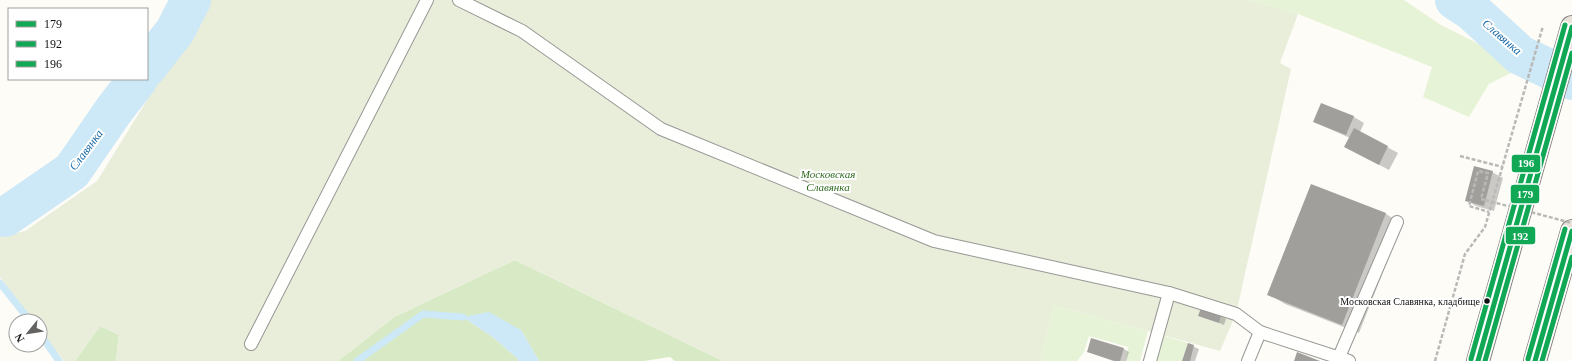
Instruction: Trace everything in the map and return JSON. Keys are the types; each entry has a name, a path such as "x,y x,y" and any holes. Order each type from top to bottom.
{"highway":[{"path":"1478,361 1571,30"},
{"path":"1535,361 1572,231"}],"lane":[{"path":"251,344 427,0"},
{"path":"459,0 522,31 661,129 934,241 1169,293 1236,314 1260,332 1344,359 1397,222"},
{"path":"1150,361 1169,293"},
{"path":"1248,361 1260,332"}],"path":[{"path":"1435,361 1465,254 1485,228 1543,26"},
{"path":"1460,156 1503,167"},
{"path":"1489,212 1469,206 1478,171 1488,174 1481,199 1572,223"}],"green space":[{"name":"Московская Славянка","path":"209,0 1247,0 1298,14 1280,63 1291,69 1236,314 1220,351 1054,305 1040,361 723,361 515,260 394,317 338,361 116,361 119,335 100,326 75,361 64,361 48,340 48,313 27,313 0,277 0,236 25,231 97,181"},
{"path":"1247,0 1404,0 1441,25 1475,42 1517,70 1489,84 1469,117 1423,97 1432,67 1298,14"},
{"path":"515,260 723,361 675,361 670,357 644,361 539,361 521,330 463,317 494,338 518,359 518,361 338,361 394,317"},
{"path":"1054,305 1148,331 1140,361 1126,361 1128,347 1089,336 1084,352 1077,361 1040,361"},
{"path":"100,326 119,335 116,361 75,361"},
{"path":"1161,335 1188,343 1182,361 1154,361"}],"water":[{"path":"489,312 521,330 539,361 518,361 518,359 494,338 463,317"}],"building":[{"path":"1321,103 1354,116 1346,135 1313,122"},
{"path":"1354,128 1388,146 1379,165 1344,147"},
{"path":"1474,166 1493,171 1484,206 1465,201"},
{"path":"1311,184 1386,213 1342,325 1267,295"},
{"path":"1201,308 1221,315 1219,323 1198,316"},
{"path":"1091,338 1124,348 1120,361 1115,361 1087,352"},
{"path":"1188,343 1194,345 1190,361 1182,361"},
{"path":"1297,352 1320,361 1294,361"}],"waterway":[{"name":"Славянка","path":"148,66 175,31 191,0"},
{"name":"Славянка","path":"1455,0 1472,11 1520,55 1572,80"},
{"name":"Славянка","path":"0,216 5,217 72,171 114,110 137,80"},
{"path":"0,283 24,313"},
{"path":"357,361 423,314 463,317"},
{"path":"48,345 59,361"}],"transit line":[{"name":"196","path":"1471,359 1565,25"},
{"name":"179","path":"1478,361 1572,27"},
{"name":"192","path":"1485,361 1572,53"},
{"name":"196","path":"1528,359 1565,229"},
{"name":"179","path":"1535,361 1572,231"},
{"name":"192","path":"1542,361 1572,257"}],"place":[{"name":"Московская Славянка, кладбище","path":"1487,301"}]}
